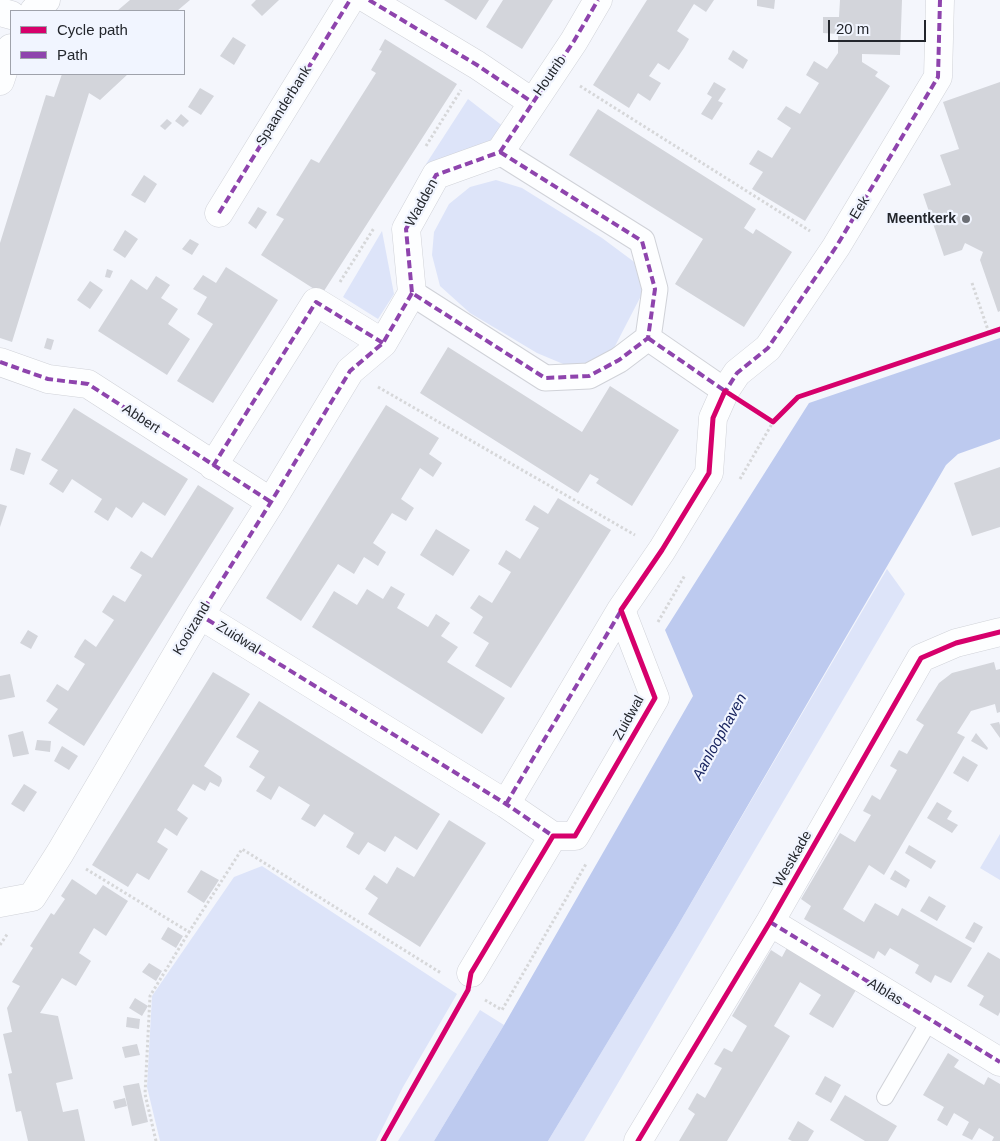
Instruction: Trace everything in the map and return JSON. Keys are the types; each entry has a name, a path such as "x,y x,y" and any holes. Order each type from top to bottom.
{"street":[{"path":"35,10 46,0"},
{"name":"Spaanderbank","path":"219,213 350,0"},
{"path":"369,0 477,65 532,102"},
{"name":"Houtrib","path":"500,152 598,0"},
{"name":"Eek","path":"724,391 736,373 768,348 836,247 938,77 940,0"},
{"path":"0,81 10,51"},
{"path":"412,293 546,378 589,376 619,360 648,338 655,289 642,241 500,152"},
{"name":"Wadden","path":"412,293 406,229 436,175 500,152"},
{"name":"Kooizand","path":"0,903 32,897 60,853 200,615 271,502 350,370 383,343 412,293"},
{"path":"213,466 316,302 383,343"},
{"path":"506,804 621,610 662,550 709,473 713,418 724,391 648,338"},
{"name":"Abbert","path":"0,362 48,378 88,384 271,502"},
{"name":"Zuidwal","path":"200,615 506,804 553,836 575,836 655,698 621,610"},
{"name":"Westkade","path":"638,1141 770,922 921,658 956,643 1000,632"},
{"path":"471,973 553,836"},
{"name":"Alblas","path":"770,922 1000,1062"}],"lane":[{"path":"885,1097 930,1020"}],"path":[{"path":"554,70 836,247"},
{"path":"972,284 991,332 980,336"},
{"path":"350,370 662,550"},
{"path":"768,418 773,422 780,416"},
{"path":"156,1141 145,1094 150,996 242,849 443,974"},
{"path":"60,853 189,932"}],"shaded area":[{"path":"468,99 504,127 491,144 426,164"},
{"path":"496,180 522,188 602,238 637,264 643,292 613,350 583,368 568,366 537,353 470,313 440,286 432,255 434,232 449,204 470,187"},
{"path":"382,231 394,294 378,319 343,297"},
{"path":"887,569 905,594 584,1141 548,1141 677,927"},
{"path":"1000,834 1000,880 980,868"},
{"path":"262,866 457,994 403,1087 376,1141 160,1141 147,1087 152,996 234,877"},
{"path":"480,1010 504,1025 434,1141 398,1141"}],"water":[{"name":"Aanloophaven","path":"1000,338 1000,439 958,454 946,465 677,927 548,1141 434,1141 504,1025 693,696 665,630 809,403"}],"building":[{"path":"130,0 190,0 178,10 118,10"},
{"path":"256,0 279,0 262,16 251,5"},
{"path":"444,0 489,0 476,20"},
{"path":"503,0 553,0 522,49 486,27"},
{"path":"647,0 714,0 706,12 694,4 677,31 689,39 684,48 669,70 658,63 649,76 661,83 650,101 638,93 629,108 593,85"},
{"path":"757,0 775,0 774,9 757,6"},
{"path":"840,0 902,0 900,55 862,54 862,62 878,72 875,76 890,86 805,221 752,189 763,172 749,164 758,150 772,158 791,128 777,119 786,106 800,114 819,83 806,75 814,61 827,69 838,53 838,34 823,33 823,17 839,17"},
{"path":"233,37 246,45 234,65 220,56"},
{"path":"385,39 457,84 322,294 261,255 284,219 276,215 311,159 319,163 376,73 371,70 382,51 379,50"},
{"path":"733,50 748,60 743,69 728,59"},
{"path":"62,75 127,75 100,100 89,93 12,342 0,338 0,243 46,95 54,97"},
{"path":"714,82 726,89 718,101 723,103 712,120 701,114 712,97 707,94"},
{"name":"Meentkerk","path":"1000,82 1000,311 998,312 980,260 983,252 965,243 962,250 944,256 923,194 951,185 940,155 959,149 943,102"},
{"path":"200,88 214,96 201,115 188,107"},
{"path":"598,109 756,209 744,228 753,234 756,229 792,252 744,327 675,284 703,239 569,155"},
{"path":"181,114 189,121 183,127 175,121"},
{"path":"167,119 172,123 165,130 160,126"},
{"path":"144,175 157,184 145,203 131,195"},
{"path":"258,207 267,212 256,229 248,223"},
{"path":"125,230 138,239 125,258 113,250"},
{"path":"190,239 199,244 192,255 182,249"},
{"path":"226,267 278,300 213,403 177,381 213,324 197,314 207,297 193,289 203,275 216,283"},
{"path":"107,269 113,271 110,278 105,277"},
{"path":"156,276 170,285 161,298 178,309 168,324 190,339 167,375 98,331 131,279 147,290"},
{"path":"90,281 103,290 90,309 77,300"},
{"path":"47,338 54,340 51,350 44,348"},
{"path":"448,347 582,432 610,386 679,430 632,506 596,483 599,479 590,474 578,493 420,393"},
{"path":"386,405 439,438 429,454 442,463 433,477 420,468 401,499 414,508 406,521 392,513 373,543 386,552 378,566 364,557 354,574 338,564 301,621 266,598"},
{"path":"74,408 188,479 165,516 143,502 132,518 116,507 108,521 94,512 102,499 72,479 63,493 49,484 58,470 41,460"},
{"path":"16,448 31,453 24,475 10,470"},
{"path":"1000,467 1000,527 972,536 954,483"},
{"path":"198,485 234,508 84,746 48,723 58,709 46,701 57,684 68,691 85,664 74,657 79,648 85,639 96,647 114,620 102,612 107,604 113,595 125,602 142,575 130,568 141,551 152,558"},
{"path":"558,498 611,530 511,688 475,666 489,643 473,633 483,617 470,608 479,595 492,603 511,572 498,564 506,550 520,559 539,528 525,520 534,505 548,514"},
{"path":"0,504 7,506 0,527"},
{"path":"436,529 470,550 453,576 420,555"},
{"path":"391,586 405,594 397,608 428,627 436,614 450,623 441,636 458,647 447,662 505,698 482,734 312,627 334,591 357,605 367,589 383,599"},
{"path":"28,630 38,636 31,649 20,643"},
{"path":"994,662 996,670 1000,669 1000,712 997,713 995,704 971,711 957,733 965,737 884,875 869,865 843,909 864,922 875,903 898,916 902,908 972,948 951,983 935,975 931,983 915,973 919,965 890,948 885,956 878,951 874,959 804,919 811,906 801,899 840,833 855,842 871,815 863,811 872,795 880,800 897,770 890,766 899,750 907,754 924,725 916,720 939,683 952,673"},
{"path":"213,672 250,694 204,766 221,777 222,781 219,787 210,782 205,791 193,784 177,810 188,818 177,836 165,828 157,842 168,849 149,880 137,873 128,887 92,865"},
{"path":"10,674 15,697 0,700 0,676"},
{"path":"259,701 440,814 417,850 395,836 385,852 368,842 359,855 346,847 354,833 324,814 315,827 301,819 310,805 279,786 271,800 256,791 265,777 249,767 259,751 236,737"},
{"path":"999,722 1000,725 1000,738 990,724"},
{"path":"23,731 29,754 13,757 8,735"},
{"path":"976,733 988,748 987,750 971,741"},
{"path":"37,740 51,741 50,752 35,750"},
{"path":"62,746 78,756 69,770 54,761"},
{"path":"963,756 978,765 968,782 953,773"},
{"path":"24,784 37,792 24,812 11,804"},
{"path":"937,802 952,811 947,819 958,825 952,833 927,818"},
{"path":"449,820 486,843 420,947 368,914 378,898 365,889 374,875 387,884 397,867 414,877"},
{"path":"909,845 936,861 931,869 905,853"},
{"path":"201,870 219,880 204,903 187,892"},
{"path":"895,870 910,880 906,888 890,879"},
{"path":"72,879 96,895 103,885 128,901 106,936 94,928 79,953 91,961 76,986 62,978 40,1013 58,1016 73,1079 56,1083 63,1112 78,1109 85,1141 28,1141 21,1111 16,1112 8,1074 12,1073 3,1034 12,1032 7,1008 20,986 12,982 33,948 30,946 51,913 54,915 65,899 61,896"},
{"path":"929,896 946,906 937,921 920,911"},
{"path":"974,922 983,927 974,943 965,938"},
{"path":"168,927 183,936 176,948 161,939"},
{"path":"789,944 859,985 833,1028 809,1014 821,995 800,982 774,1026 790,1036 727,1141 679,1141 695,1114 688,1109 697,1093 705,1098 722,1068 714,1064 724,1048 732,1052 747,1026 732,1016 771,950 782,957"},
{"path":"988,952 1000,959 1000,1012 998,1016 979,1005 984,996 967,986"},
{"path":"149,963 162,971 156,981 142,972"},
{"path":"135,998 148,1006 142,1016 129,1008"},
{"path":"127,1017 140,1019 139,1029 126,1027"},
{"path":"137,1044 140,1055 125,1058 122,1047"},
{"path":"948,1053 959,1060 954,1067 984,1085 988,1077 1000,1084 1000,1141 992,1141 994,1137 979,1128 972,1140 962,1135 969,1122 954,1113 947,1126 937,1120 944,1107 923,1095"},
{"path":"825,1076 841,1085 831,1103 815,1094"},
{"path":"139,1083 148,1122 132,1126 123,1086"},
{"path":"845,1095 897,1126 888,1141 865,1141 830,1120"},
{"path":"125,1098 127,1106 115,1109 113,1101"},
{"path":"798,1121 814,1131 808,1141 792,1141 788,1139"}],"marked path":[{"path":"219,213 350,0"},
{"path":"369,0 477,65 532,102"},
{"path":"500,152 574,41 598,0"},
{"path":"723,395 737,373 768,348 836,247 938,77 940,0"},
{"path":"500,152 642,241 655,289 648,338 619,360 589,376 545,378 412,293 406,229 436,175 500,152"},
{"path":"412,293 383,343 350,371 200,615 506,804 553,836"},
{"path":"213,466 316,302 383,343"},
{"path":"648,338 725,391"},
{"path":"0,362 48,379 88,384 271,502"},
{"path":"506,804 622,609"},
{"path":"770,922 1000,1062"}],"cycle path":[{"path":"383,1141 468,990 471,973 553,836 575,836 655,698 621,610 662,550 709,473 713,418 725,391 773,422 798,397 1000,329"},
{"path":"638,1141 770,922 921,658 956,643 1000,632"}],"place":[{"name":"Meentkerk","path":"966,219"}]}
